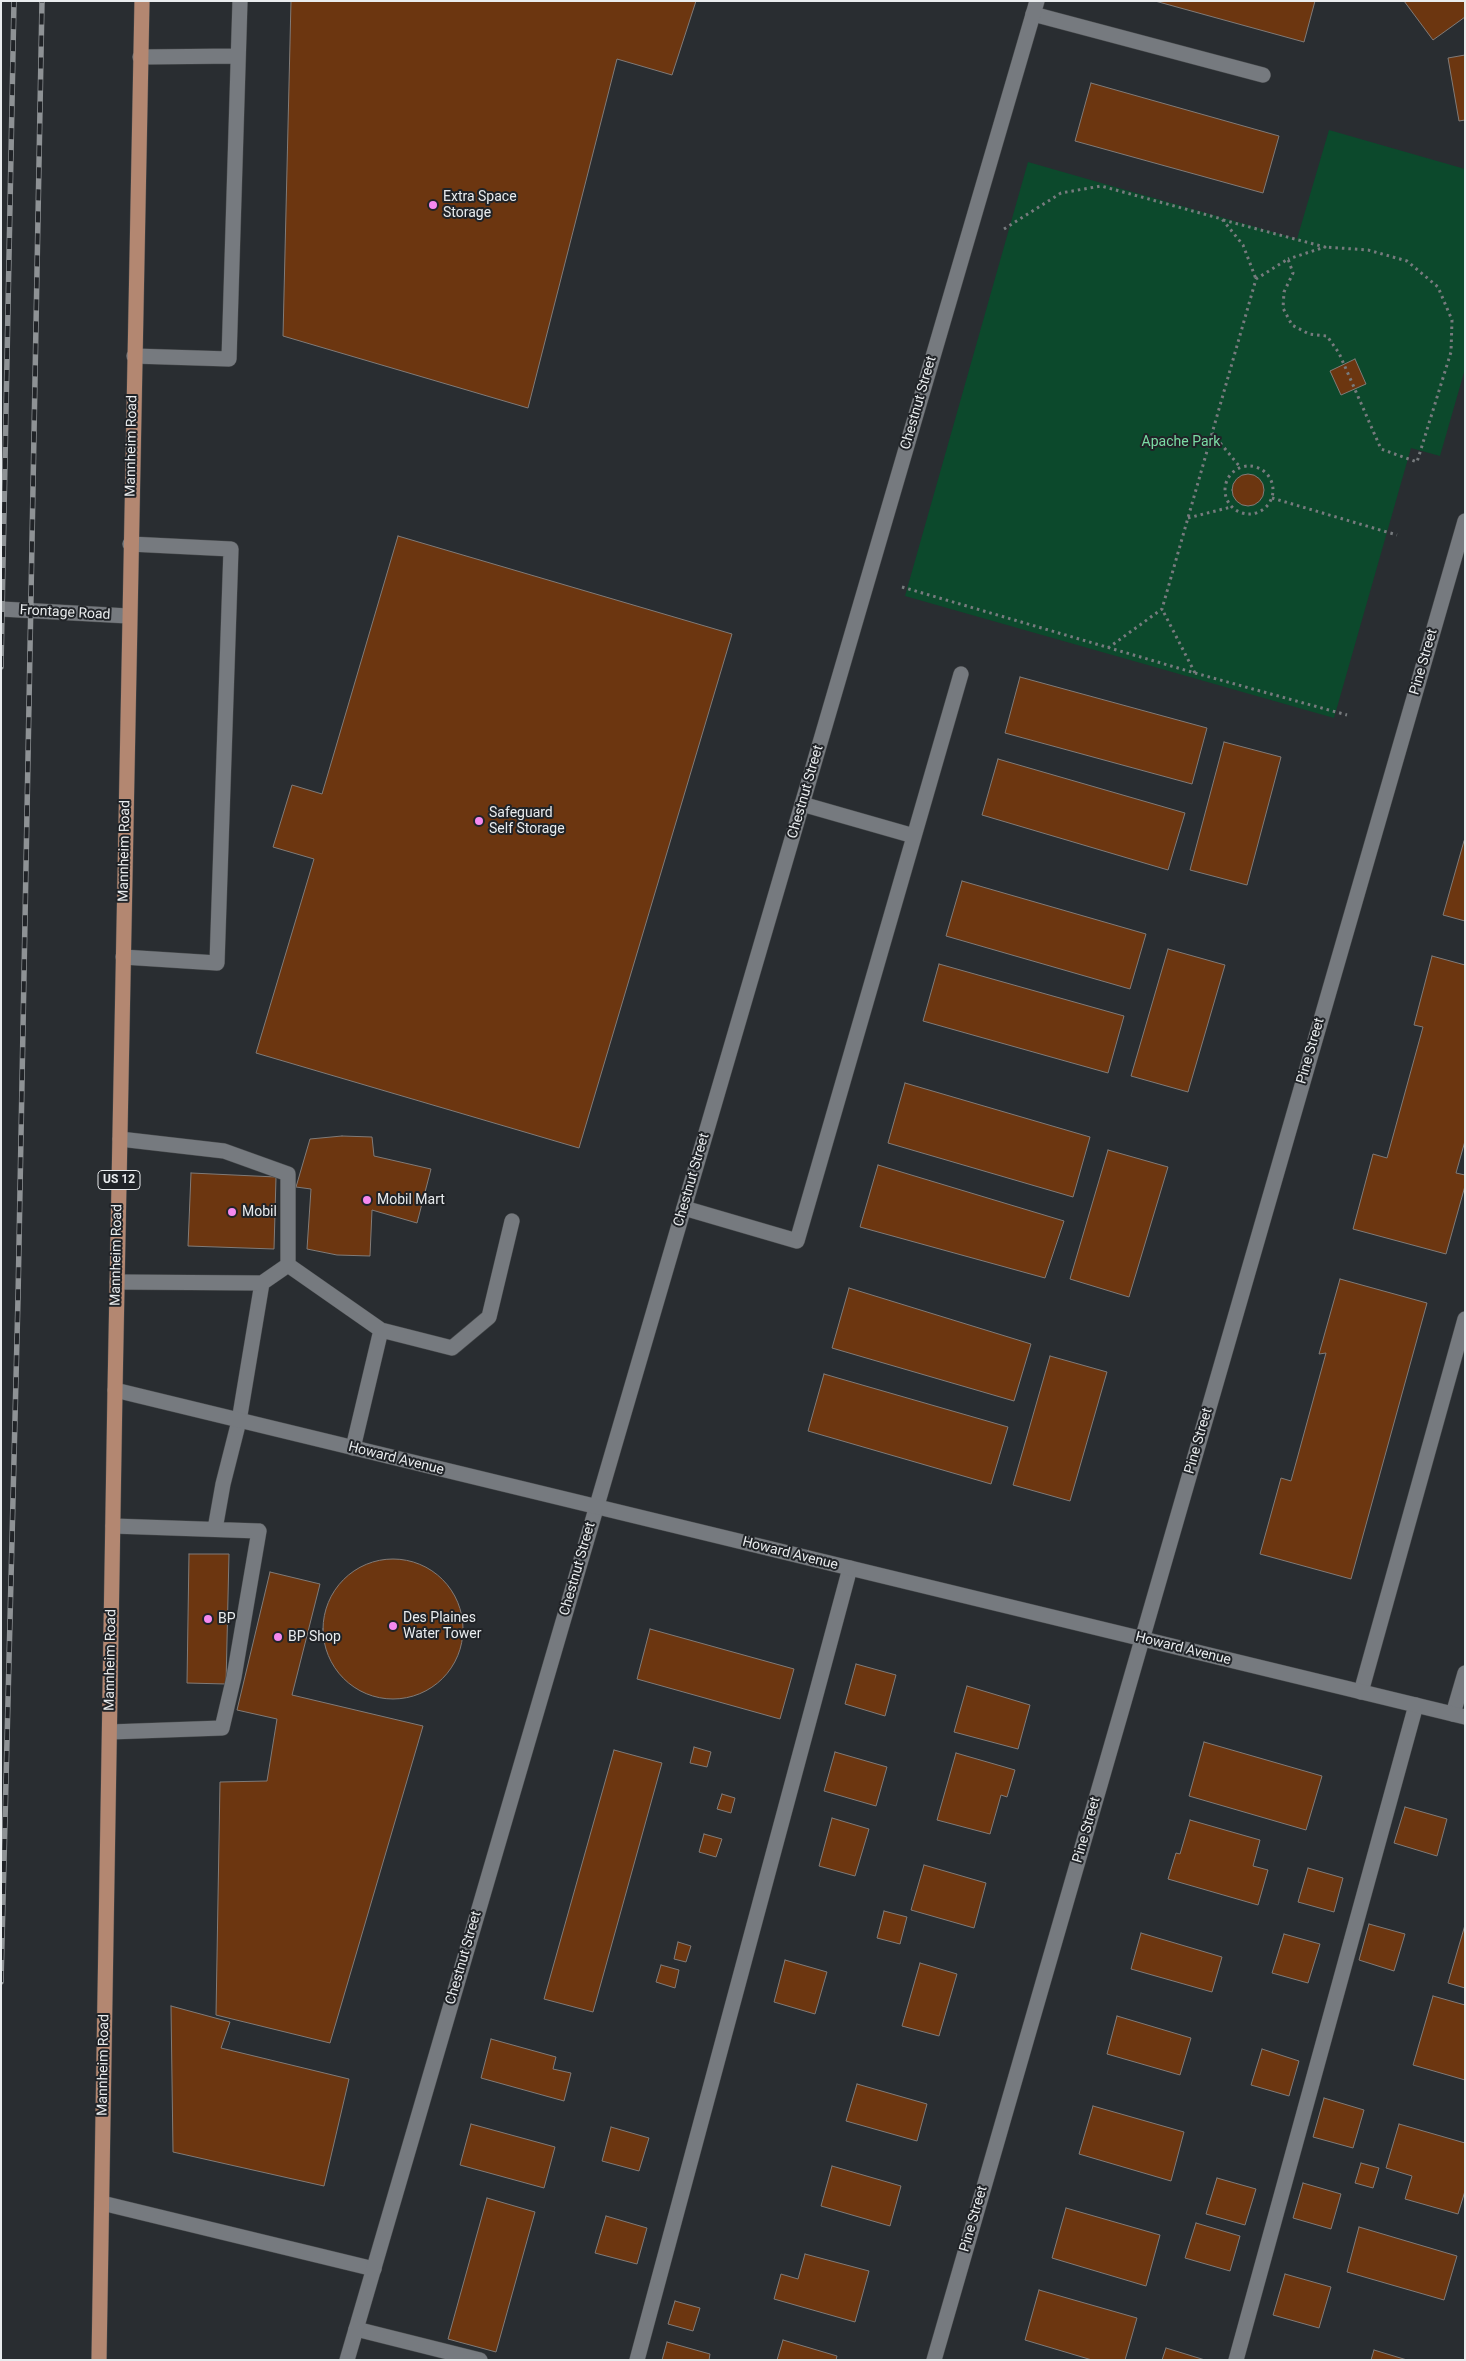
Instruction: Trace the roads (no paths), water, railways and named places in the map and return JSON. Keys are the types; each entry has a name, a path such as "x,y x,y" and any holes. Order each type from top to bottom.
{"main road":[{"name":"Mannheim Road","path":"99,2360 128,616 142,1"}],"street":[{"path":"134,356 229,359 240,1"},
{"path":"1035,8 1263,75"},
{"name":"Chestnut Street","path":"347,2360 1035,8"},
{"path":"140,57 238,56"},
{"name":"Pine Street","path":"934,2360 1465,521"},
{"path":"123,957 217,962 231,549 130,544"},
{"name":"Frontage Road","path":"1,609 128,616"},
{"path":"684,1208 797,1241 961,674"},
{"path":"802,804 914,836"},
{"path":"120,1139 224,1151 288,1174 288,1265"},
{"path":"288,1265 381,1330 452,1348 489,1317 512,1221"},
{"path":"117,1282 262,1284 288,1265"},
{"path":"215,1529 222,1484 239,1421 262,1284"},
{"path":"1361,1692 1465,1319"},
{"path":"353,1448 381,1330"},
{"name":"Howard Avenue","path":"115,1390 1459,1715"},
{"path":"110,1732 222,1728 234,1677 258,1531 113,1526"},
{"path":"637,2360 850,1568"},
{"path":"1459,1715 1465,1674"},
{"path":"1236,2360 1416,1705"},
{"path":"102,2203 374,2269"},
{"path":"356,2329 480,2360"}],"railway":[{"path":"1,667 14,1"},
{"path":"1,1982 18,1298 42,1"}],"place":[{"name":"Extra Space Storage","path":"433,205"},
{"name":"Safeguard Self Storage","path":"479,821"},
{"name":"Mobil Mart","path":"367,1200"},
{"name":"Mobil","path":"232,1212"},
{"name":"BP","path":"208,1619"},
{"name":"Des Plaines Water Tower","path":"393,1626"},
{"name":"BP Shop","path":"278,1637"}],"park label":[{"name":"Apache Park","path":"1181,442"}]}
